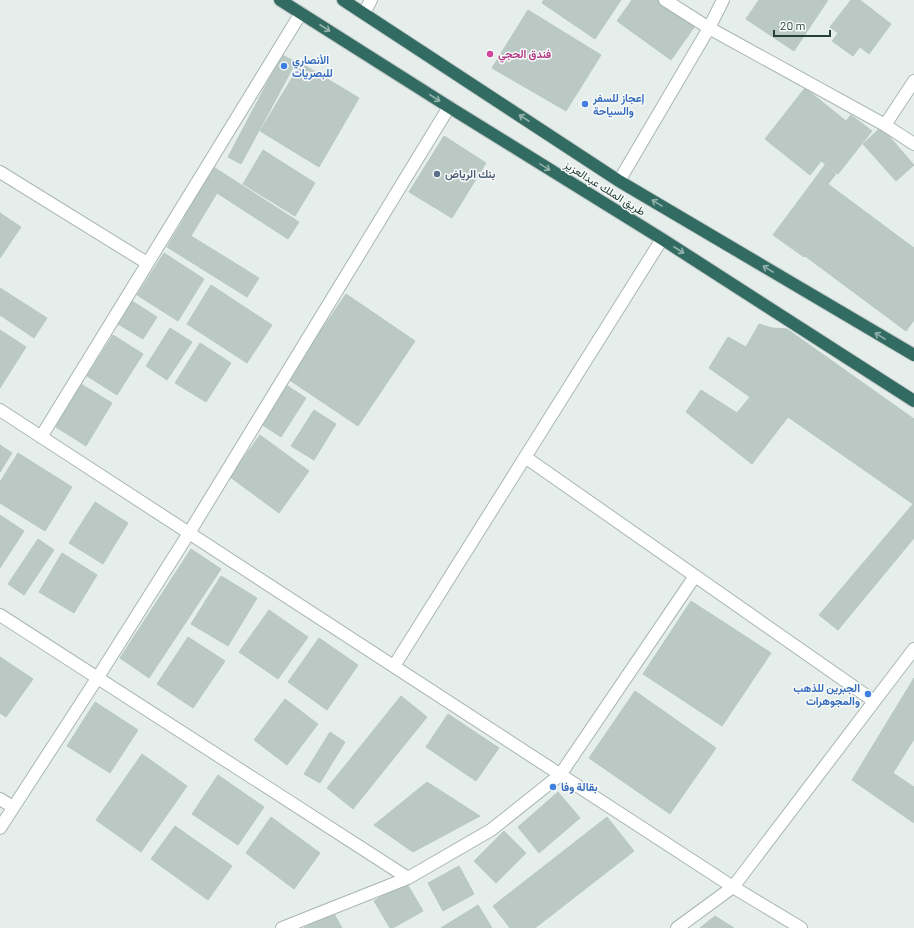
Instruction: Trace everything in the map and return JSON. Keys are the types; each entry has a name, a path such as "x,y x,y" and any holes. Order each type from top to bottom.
{"highway":[{"name":"طريق الملك عبدالعزيز","path":"280,0 662,239 914,400"},
{"name":"طريق الملك عبدالعزيز","path":"343,0 619,181 914,355"}],"street":[{"path":"364,13 371,0"},
{"path":"665,0 709,28 885,125 914,144"},
{"path":"619,181 709,28 723,0"},
{"path":"41,437 301,13"},
{"path":"885,125 914,81"},
{"path":"0,828 189,533 449,107"},
{"path":"0,172 147,263"},
{"path":"394,666 662,239"},
{"path":"0,410 733,887 801,928"},
{"path":"525,457 874,701"},
{"path":"282,928 408,878 491,830 560,775 695,576"},
{"path":"0,615 408,878"},
{"path":"677,928 733,887 914,649"},
{"path":"0,799 13,807"}],"building":[{"path":"544,0 621,0 595,39 542,3"},
{"path":"632,0 658,0 695,26 671,60 617,21"},
{"path":"759,0 828,0 794,51 746,19"},
{"path":"851,0 860,0 891,24 869,54 860,47 853,56 832,41 838,33 830,27"},
{"path":"528,10 601,55 566,111 492,68"},
{"path":"282,55 296,62 241,164 228,157"},
{"path":"301,63 359,98 319,167 260,131"},
{"path":"805,88 846,121 851,115 872,131 838,174 821,161 810,175 765,139"},
{"path":"881,127 914,165 896,181 863,144"},
{"path":"444,136 486,163 452,218 409,192"},
{"path":"263,150 315,183 295,216 243,184"},
{"path":"825,165 836,174 828,184 914,248 914,320 906,331 805,256 804,257 773,235"},
{"path":"212,166 299,222 288,239 217,193 191,236 259,278 247,297 167,247 185,217 181,215 195,192 198,194 204,185 201,183"},
{"path":"0,213 21,227 0,258"},
{"path":"164,253 204,279 178,321 137,295"},
{"path":"211,285 272,325 247,363 187,324"},
{"path":"0,288 47,318 34,338 0,315"},
{"path":"346,294 415,341 358,426 288,379"},
{"path":"132,301 157,317 143,339 118,324"},
{"path":"759,324 772,328 787,329 914,419 914,538 838,630 819,615 913,504 788,417 752,464 686,412 701,390 737,413 750,397 709,368 728,337 746,347"},
{"path":"170,328 192,342 167,380 146,366"},
{"path":"0,330 26,347 0,388"},
{"path":"113,335 143,354 117,395 87,376"},
{"path":"200,343 231,363 206,402 175,383"},
{"path":"81,384 112,403 86,446 56,427"},
{"path":"286,385 306,398 281,437 261,424"},
{"path":"314,410 336,424 314,460 291,446"},
{"path":"260,435 309,471 279,513 230,477"},
{"path":"0,445 12,453 0,472"},
{"path":"18,453 72,487 45,531 0,503 0,482"},
{"path":"95,502 128,523 103,564 69,543"},
{"path":"0,515 24,531 0,568"},
{"path":"38,539 54,550 24,595 8,584"},
{"path":"191,549 221,569 149,678 120,658"},
{"path":"62,553 97,575 74,613 39,592"},
{"path":"221,576 257,598 228,646 191,624"},
{"path":"691,601 771,653 722,726 643,674"},
{"path":"269,610 308,637 278,679 239,652"},
{"path":"188,637 225,661 193,708 157,684"},
{"path":"319,638 358,665 327,710 288,682"},
{"path":"0,657 33,679 6,717 0,713"},
{"path":"914,678 914,739 893,773 914,787 914,823 852,780"},
{"path":"635,691 716,748 670,814 589,758"},
{"path":"401,696 427,717 353,809 327,788"},
{"path":"285,699 318,724 287,765 254,740"},
{"path":"95,702 138,730 110,773 67,746"},
{"path":"448,714 499,748 476,781 426,747"},
{"path":"330,732 345,742 320,783 304,774"},
{"path":"142,754 187,786 141,852 96,820"},
{"path":"218,775 264,807 238,845 192,814"},
{"path":"427,782 480,816 413,852 374,825"},
{"path":"558,792 580,818 539,853 518,827"},
{"path":"271,817 320,853 294,889 246,853"},
{"path":"607,817 634,851 535,928 510,928 493,906"},
{"path":"175,826 232,866 208,900 151,859"},
{"path":"504,831 526,853 496,883 474,861"},
{"path":"459,866 474,894 443,911 428,883"},
{"path":"406,882 423,911 393,928 390,928 374,901"},
{"path":"478,905 492,928 441,928"},
{"path":"333,912 342,928 304,928"},
{"path":"715,916 734,928 700,928"}],"place":[{"name":"فندق الحجي","path":"490,54"},
{"name":"الأنصاري للبصريات","path":"284,66"},
{"name":"إعجاز للسفر والسياحة","path":"585,104"},
{"name":"بنك الرياض","path":"437,174"},
{"name":"الجبرين للذهب والمجوهرات","path":"868,694"},
{"name":"بقالة وفا","path":"553,787"}]}
